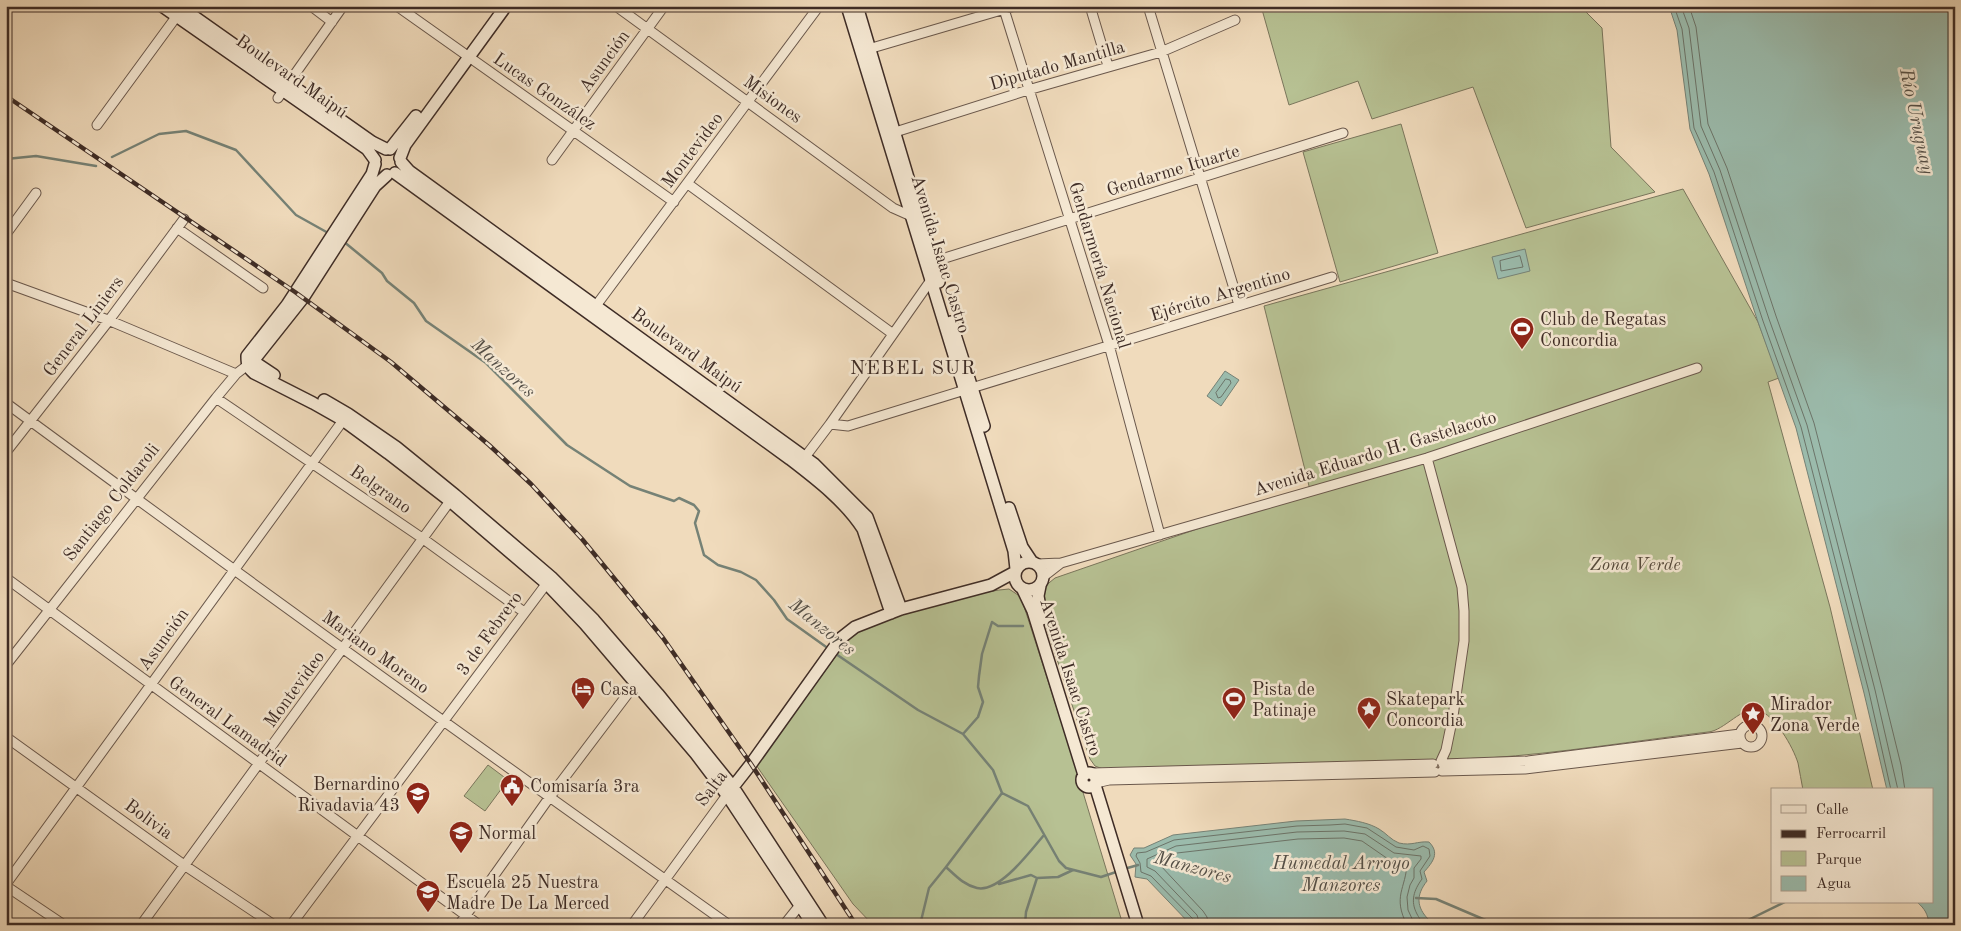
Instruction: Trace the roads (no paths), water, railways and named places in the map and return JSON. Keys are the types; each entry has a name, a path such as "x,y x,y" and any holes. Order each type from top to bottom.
{"main road":[{"name":"Boulevard Maipú","path":"162,6 180,9 283,91 367,150 375,162"},
{"name":"Santiago Coldaroli","path":"336,237 375,186 396,167 405,145 498,6"},
{"name":"Santiago Coldaroli","path":"388,149 506,6"},
{"name":"Avenida Isaac Castro","path":"847,6 865,50 968,389 1014,551 1016,571"},
{"name":"Avenida Isaac Castro","path":"857,6 865,50"},
{"name":"Boulevard Maipú","path":"283,91 372,142 388,149"},
{"name":"Avenida Isaac Castro","path":"890,133 911,216 930,263"},
{"path":"388,149 396,151 396,167 380,172 375,162 380,152 388,149"},
{"name":"Santiago Coldaroli","path":"250,363 303,298 372,174 375,162"},
{"name":"Boulevard Maipú","path":"396,167 409,172 593,310 802,461 819,482 863,528 896,611"},
{"path":"250,363 396,447 452,498 594,620 696,754 730,791 804,903 823,925"},
{"name":"Avenida Isaac Castro","path":"968,389 1022,547 1034,563"},
{"path":"896,611 991,585 1016,571 1022,564 1034,563 1043,572 1042,581 1032,591 991,585"},
{"path":"1016,571 1015,580 1021,588"},
{"name":"Avenida Isaac Castro","path":"1042,581 1038,596 1040,610 1132,919"},
{"name":"Avenida Isaac Castro","path":"1021,588 1033,611 1091,779"},
{"name":"Salta","path":"730,791 752,764 841,638 855,627 896,611"},
{"path":"804,903 813,925"}],"street":[{"path":"311,6 332,22"},
{"path":"283,91 343,6"},
{"name":"Lucas González","path":"397,6 674,202"},
{"name":"Misiones","path":"616,6 750,101 893,208 911,216"},
{"name":"Asunción","path":"552,160 664,6"},
{"name":"Montevideo","path":"593,310 819,6"},
{"path":"865,50 1003,8 1016,6"},
{"path":"1090,6 1108,66"},
{"path":"1148,6 1239,305"},
{"name":"Gendarmería Nacional","path":"1003,8 1109,345 1160,535"},
{"path":"97,126 180,9"},
{"name":"Diputado Mantilla","path":"890,133 1108,66 1161,52 1234,20"},
{"name":"Gendarme Ituarte","path":"930,263 1343,133"},
{"path":"688,184 893,334"},
{"path":"6,234 36,194"},
{"name":"General Liniers","path":"6,452 184,219"},
{"path":"178,228 263,288"},
{"name":"Ejército Argentino","path":"830,424 848,426 1332,277"},
{"path":"802,461 934,279"},
{"path":"6,283 108,320 236,374"},
{"name":"Santiago Coldaroli","path":"6,665 216,398 236,374 250,363"},
{"name":"Avenida Eduardo H. Gastelacoto","path":"1034,563 1062,563 1426,458 1697,368"},
{"name":"Belgrano","path":"216,398 422,538 524,612"},
{"name":"Mariano Moreno","path":"6,403 135,499 344,648 549,798 729,925"},
{"name":"Asunción","path":"6,885 345,417"},
{"path":"1426,458 1462,587 1464,612 1464,641 1453,716 1446,750 1439,767"},
{"name":"Montevideo","path":"141,925 452,498"},
{"name":"Avenida Eduardo H. Gastelacoto","path":"1042,581 1062,563"},
{"name":"General Lamadrid","path":"6,578 480,925"},
{"name":"3 de Febrero","path":"291,925 548,580"},
{"path":"459,925 549,798 639,679"},
{"name":"Bolivia","path":"6,737 184,864 274,925"},
{"path":"1091,779 1439,767 1528,761 1741,738"},
{"name":"Salta","path":"632,925 730,791"},
{"path":"6,885 64,925"},
{"path":"784,925 804,903"}],"water":[{"name":"Río Uruguay","path":"1669,6 1955,6 1955,925 1929,925 1926,912 1919,904 1934,904 1934,788 1887,788 1796,428 1758,322 1709,174 1690,129 1677,30"},
{"path":"1525,249 1530,271 1498,279 1492,257"},
{"path":"1225,371 1239,380 1221,406 1207,396"},
{"name":"Humedal Arroyo Manzores","path":"1345,819 1363,822 1375,827 1399,843 1429,842 1435,854 1424,872 1427,881 1419,896 1420,906 1429,920 1425,925 1191,925 1147,879 1135,877 1136,864 1130,855 1134,848 1144,848 1173,835 1296,821"}],"waterway":[{"name":"Manzores","path":"112,157 159,134 186,131 236,150 296,215 330,234"},
{"name":"Manzores","path":"6,159 36,156 96,166"},
{"name":"Manzores","path":"343,241 382,273 387,281 414,303 426,321 486,363 567,445 630,486 674,501 679,498 694,505 699,511 695,523 704,555 718,565 741,572 756,580 774,600 787,619 829,649"},
{"path":"963,734 978,717 983,702 978,687 979,676 982,654 992,622 998,626 1023,626"},
{"name":"Manzores","path":"833,652 918,710 963,734 993,770 1002,793 1028,806 1059,861 1066,868 1101,877 1119,871"},
{"path":"946,867 1002,793"},
{"path":"920,925 929,888 946,867 968,885 986,888 995,884 1014,869 1044,835"},
{"name":"Manzores","path":"1124,869 1138,865"},
{"path":"1025,925 1026,912 1037,878 1058,877 1073,870"},
{"path":"999,884 1031,875 1037,878"},
{"name":"Manzores","path":"1416,898 1436,899 1497,925"},
{"name":"Manzores","path":"1738,925 1781,904"}],"railway":[{"path":"6,96 295,292 391,362 489,445 531,484 582,539 663,638 751,764 856,925"}],"place":[{"name":"Club de Regatas Concordia","path":"1522,350"},
{"name":"Casa","path":"583,710"},
{"name":"Pista de Patinaje","path":"1234,720"},
{"name":"Skatepark Concordia","path":"1369,730"},
{"name":"Mirador Zona Verde","path":"1753,735"},
{"name":"Comisaría 3ra","path":"512,807"},
{"name":"Bernardino Rivadavia 43","path":"418,815"},
{"name":"Normal","path":"461,854"},
{"name":"Escuela 25 Nuestra Madre De La Merced","path":"428,913"}],"district":[{"name":"NEBEL SUR","path":"913,367"}],"park label":[{"name":"Zona Verde","path":"1635,564"}]}
